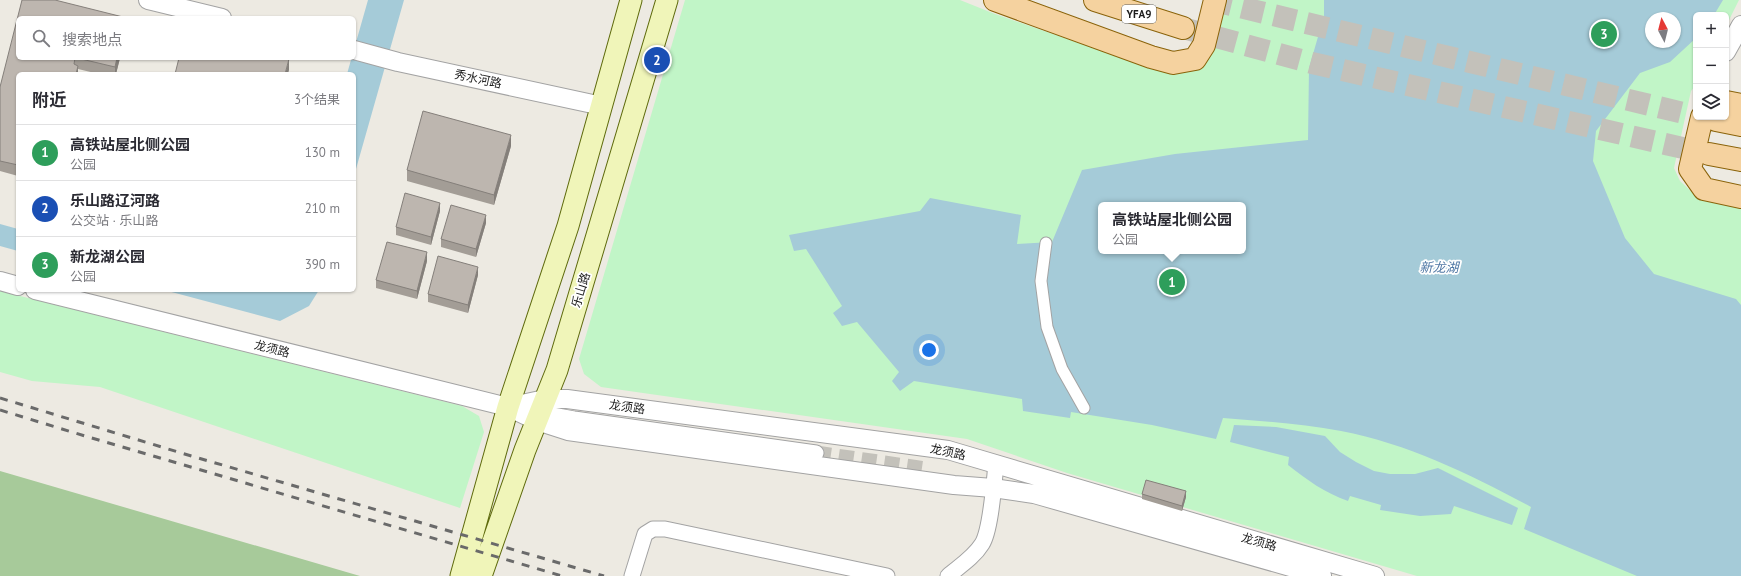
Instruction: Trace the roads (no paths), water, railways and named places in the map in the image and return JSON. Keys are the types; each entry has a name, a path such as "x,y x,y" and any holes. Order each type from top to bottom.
{"main road":[{"path":"461,576 508,406 568,226 631,0"},
{"name":"乐山路","path":"481,576 557,370 668,0"},
{"path":"995,0 1151,57 1172,63 1195,59 1204,45 1216,0"},
{"name":"YFA9","path":"1095,0 1183,28"},
{"path":"1729,109 1741,105"},
{"path":"1712,120 1690,169 1704,189 1741,196"},
{"path":"1729,120 1741,126"},
{"path":"1709,154 1741,160"},
{"path":"490,576 505,508"}],"street":[{"path":"148,0 214,16"},
{"path":"1728,48 1741,25"},
{"name":"秀水河路","path":"356,51 398,62 602,106"},
{"path":"1046,243 1041,281 1047,327 1062,369 1084,408"},
{"path":"0,281 16,285"},
{"name":"龙须路","path":"43,292 508,406 541,411 568,430 954,485 993,488 1034,494 1322,576"},
{"name":"龙须路","path":"508,406 541,411 567,399 948,450 1375,576"},
{"path":"541,411 574,419 816,453"},
{"path":"948,576 970,558 983,543 989,522 996,464"},
{"path":"632,576 645,534 653,529 666,529 887,576"}],"water":[{"path":"368,0 404,0 356,169 356,72 348,72 351,60 356,60 356,42"},
{"name":"新龙湖","path":"1324,0 1723,0 1716,12 1693,12 1693,41 1670,62 1640,73 1596,131 1593,161 1625,238 1654,274 1736,299 1741,305 1741,576 1637,576 1524,529 1531,507 1486,483 1415,452 1341,431 1223,418 1216,439 1152,425 1071,412 1070,418 1023,411 1022,399 914,381 900,391 892,381 899,372 857,322 842,326 833,313 842,306 806,249 794,251 789,235 920,211 930,198 1021,215 1017,244 1052,242 1082,170 1175,154 1308,140 1309,68 1324,16"},
{"path":"0,224 16,228 16,250 0,246"},
{"path":"171,292 318,292 309,306 280,321"},
{"path":"1234,425 1276,427 1325,436 1340,452 1374,471 1390,474 1415,474 1438,468 1518,508 1512,525 1454,506 1451,514 1420,516 1380,510 1381,505 1350,496 1348,501 1316,486 1302,476 1288,465 1289,457 1230,442"}],"tunnel":[{"path":"1210,0 1693,115"},
{"path":"1183,28 1312,63 1709,154"},
{"path":"816,453 926,469"}],"railway":[{"path":"0,398 188,455 604,576"},
{"path":"0,410 562,576"}],"place":[{"name":"新龙湖公园","path":"1604,34"},
{"name":"乐山路辽河路","path":"657,60"},
{"name":"高铁站屋北侧公园","path":"1172,282"}]}
